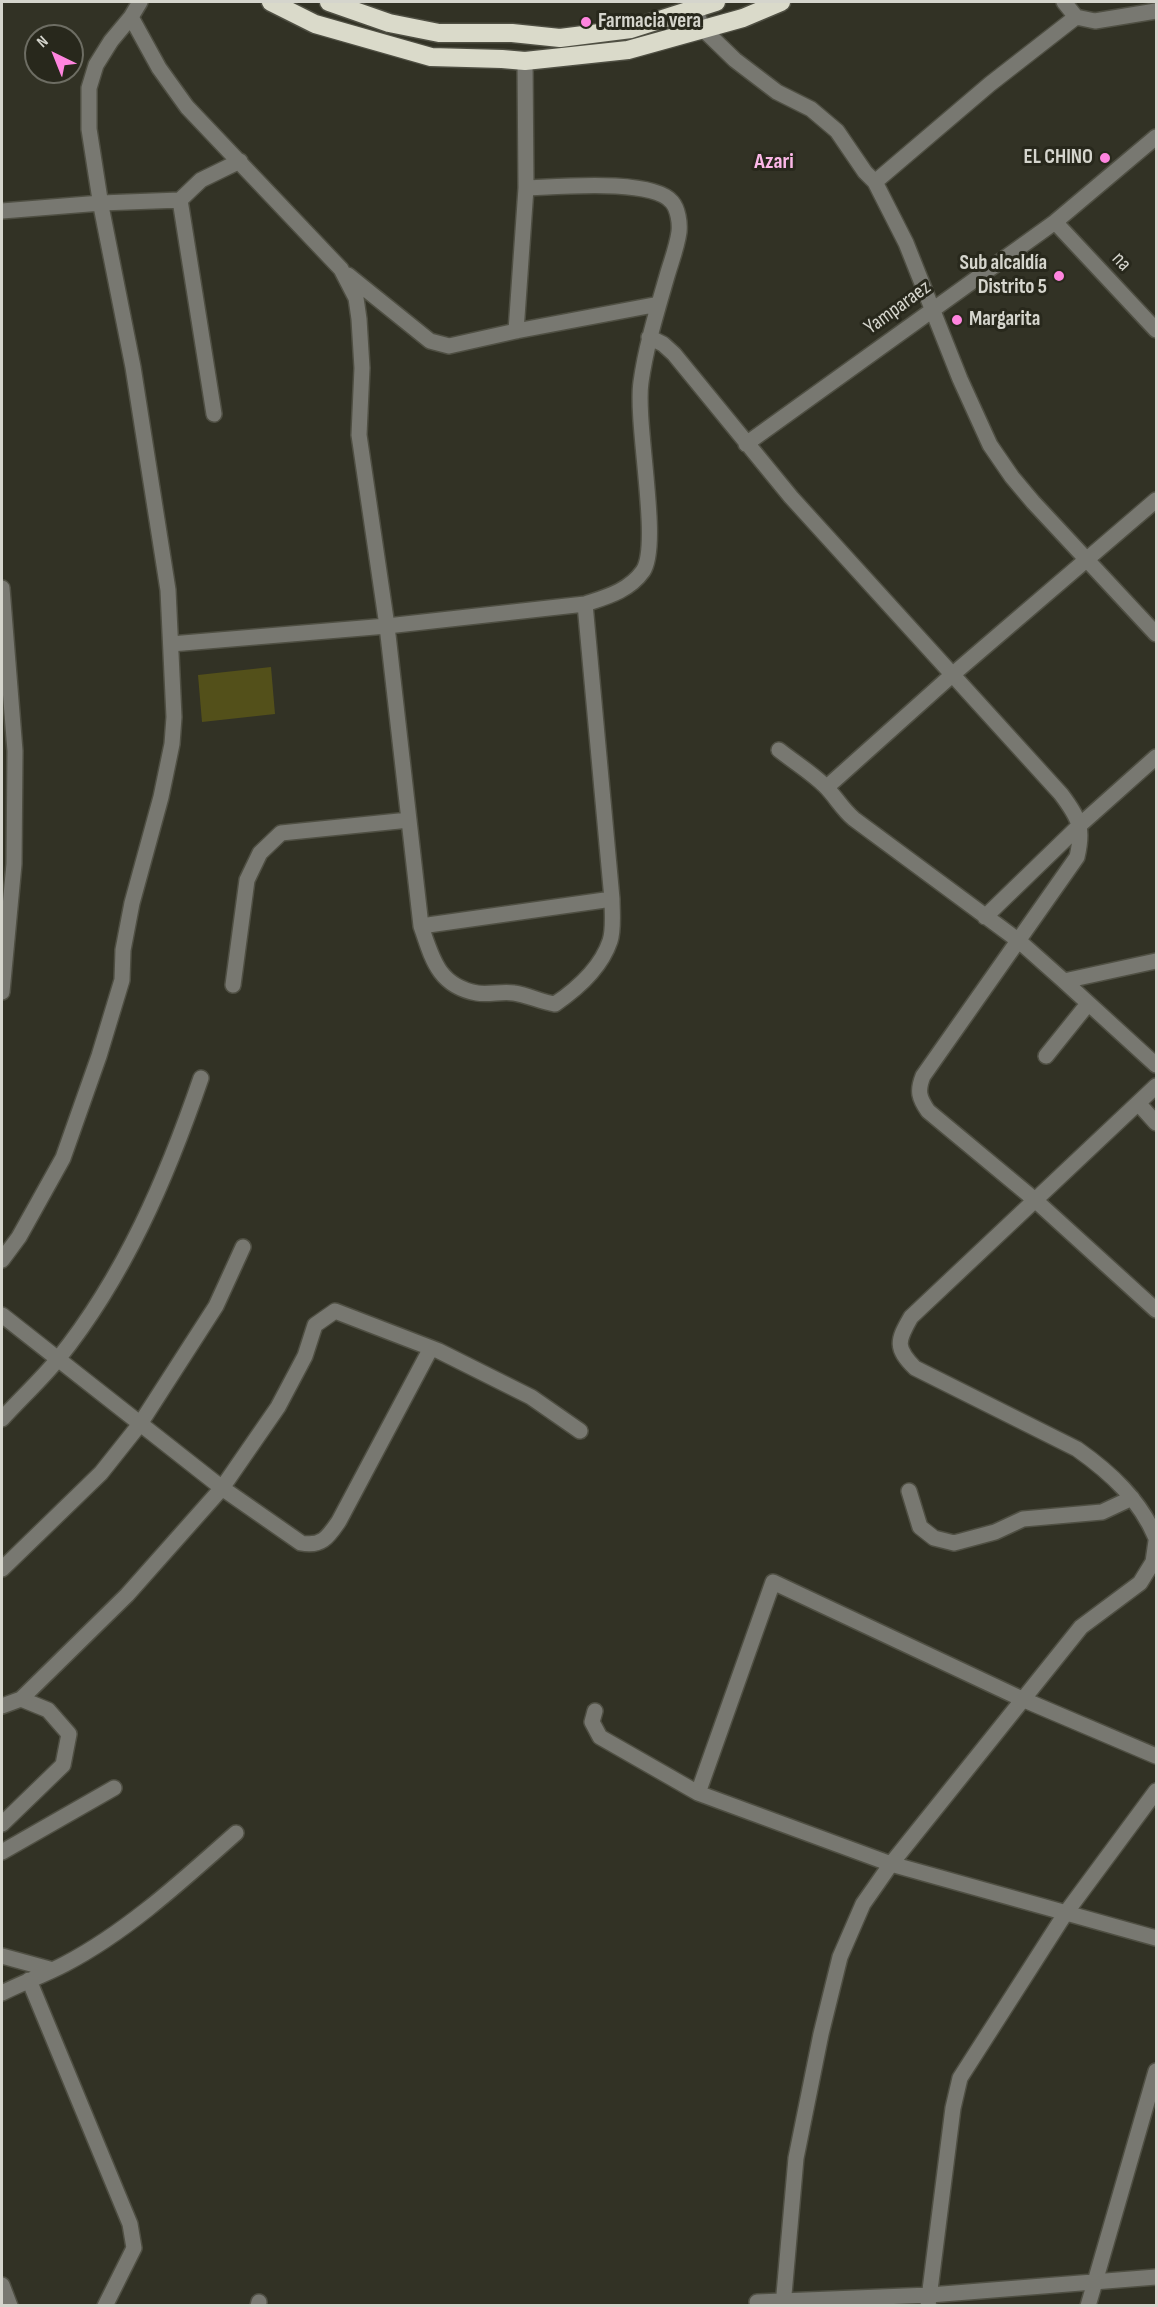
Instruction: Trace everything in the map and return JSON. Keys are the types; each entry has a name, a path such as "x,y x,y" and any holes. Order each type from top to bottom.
{"highway":[{"path":"271,2 315,24 431,57 502,58 525,61 628,50 743,18 781,2"},
{"path":"329,2 388,23 439,33 512,33 560,38 631,29 693,6 716,2"}],"street":[{"path":"2,1260 19,1237 63,1158 99,1056 122,980 123,950 132,903 161,797 172,744 174,717 166,579 133,367 89,129 89,88 96,65 140,2"},
{"path":"1064,2 1076,17 1095,21 1156,11"},
{"path":"693,6 703,29 735,60 777,92 811,109 837,131 874,182 906,243 960,379 990,445 1012,477 1156,634"},
{"path":"131,17 159,68 188,107 341,269 430,341 449,346 659,304"},
{"path":"874,182 990,84 1076,17"},
{"path":"516,331 526,188 525,61"},
{"name":"Yamparaez","path":"746,444 1054,222 1156,136"},
{"path":"2,211 101,203 180,200 201,180 240,161"},
{"path":"171,644 387,626 585,604 615,595 644,570 650,543 640,435 640,384 649,337 679,231 677,210 671,200 657,192 631,186 526,188"},
{"path":"180,200 214,414"},
{"name":"na","path":"1054,222 1156,330"},
{"path":"341,269 356,298 359,319 362,368 359,435 387,626 421,926 435,966 452,984 478,993 516,993 555,1004 571,993 599,964 610,940 612,899 585,604"},
{"path":"649,337 663,344 674,354 746,444 1061,794 1081,824 1081,842 1077,857 923,1076 918,1089 920,1100 928,1112 1035,1200 1156,1310"},
{"path":"826,788 1086,558 1156,500"},
{"path":"2,588 15,751 14,864 2,992"},
{"path":"779,750 826,788 842,809 854,819 1019,941 1087,1005 1156,1065"},
{"path":"985,917 1081,824 1156,757"},
{"path":"233,985 247,880 260,853 281,833 409,820"},
{"path":"421,926 612,899"},
{"path":"1064,981 1156,961"},
{"path":"1046,1056 1087,1005"},
{"path":"2,1419 57,1359 96,1306 135,1238 179,1142 201,1078"},
{"path":"784,2303 796,2158 821,2034 840,1957 863,1904 891,1864 1081,1627 1140,1582 1152,1562 1156,1539 1148,1519 1123,1486 1100,1465 1077,1449 915,1368 903,1356 899,1345 900,1335 910,1317 1156,1086"},
{"path":"1138,1103 1156,1123"},
{"path":"2,1569 101,1473 140,1424 216,1306 243,1247"},
{"path":"2,1706 21,1699 127,1595 222,1488 278,1407 305,1356 315,1325 335,1311 431,1348 531,1397 580,1431"},
{"path":"2,1315 222,1488 301,1543 313,1545 327,1538 344,1511 431,1348"},
{"path":"909,1491 920,1527 934,1538 954,1544 995,1532 1023,1519 1102,1512 1132,1498"},
{"path":"698,1793 773,1582 1022,1699 1156,1755"},
{"path":"2,1824 63,1765 69,1734 48,1710 21,1699"},
{"path":"595,1711 592,1722 600,1737 698,1793 891,1864 1156,1938"},
{"path":"2,1852 114,1788"},
{"path":"929,2300 953,2108 960,2078 1065,1914 1156,1791"},
{"path":"2,1993 53,1970 120,1929 187,1877 236,1833"},
{"path":"2,1956 53,1970"},
{"path":"29,1980 130,2224 134,2248 105,2306"},
{"path":"1088,2306 1156,2072"},
{"path":"757,2302 929,2300 1094,2281 1156,2277"},
{"path":"2,2285 10,2306"}],"shaded area":[{"path":"271,667 275,714 202,722 198,675"}],"place":[{"name":"Farmacia vera","path":"586,22"},
{"name":"EL CHINO","path":"1105,158"},
{"name":"Sub alcaldía Distrito 5","path":"1059,276"},
{"name":"Margarita","path":"957,320"}],"district":[{"name":"Azari","path":"774,162"}]}
